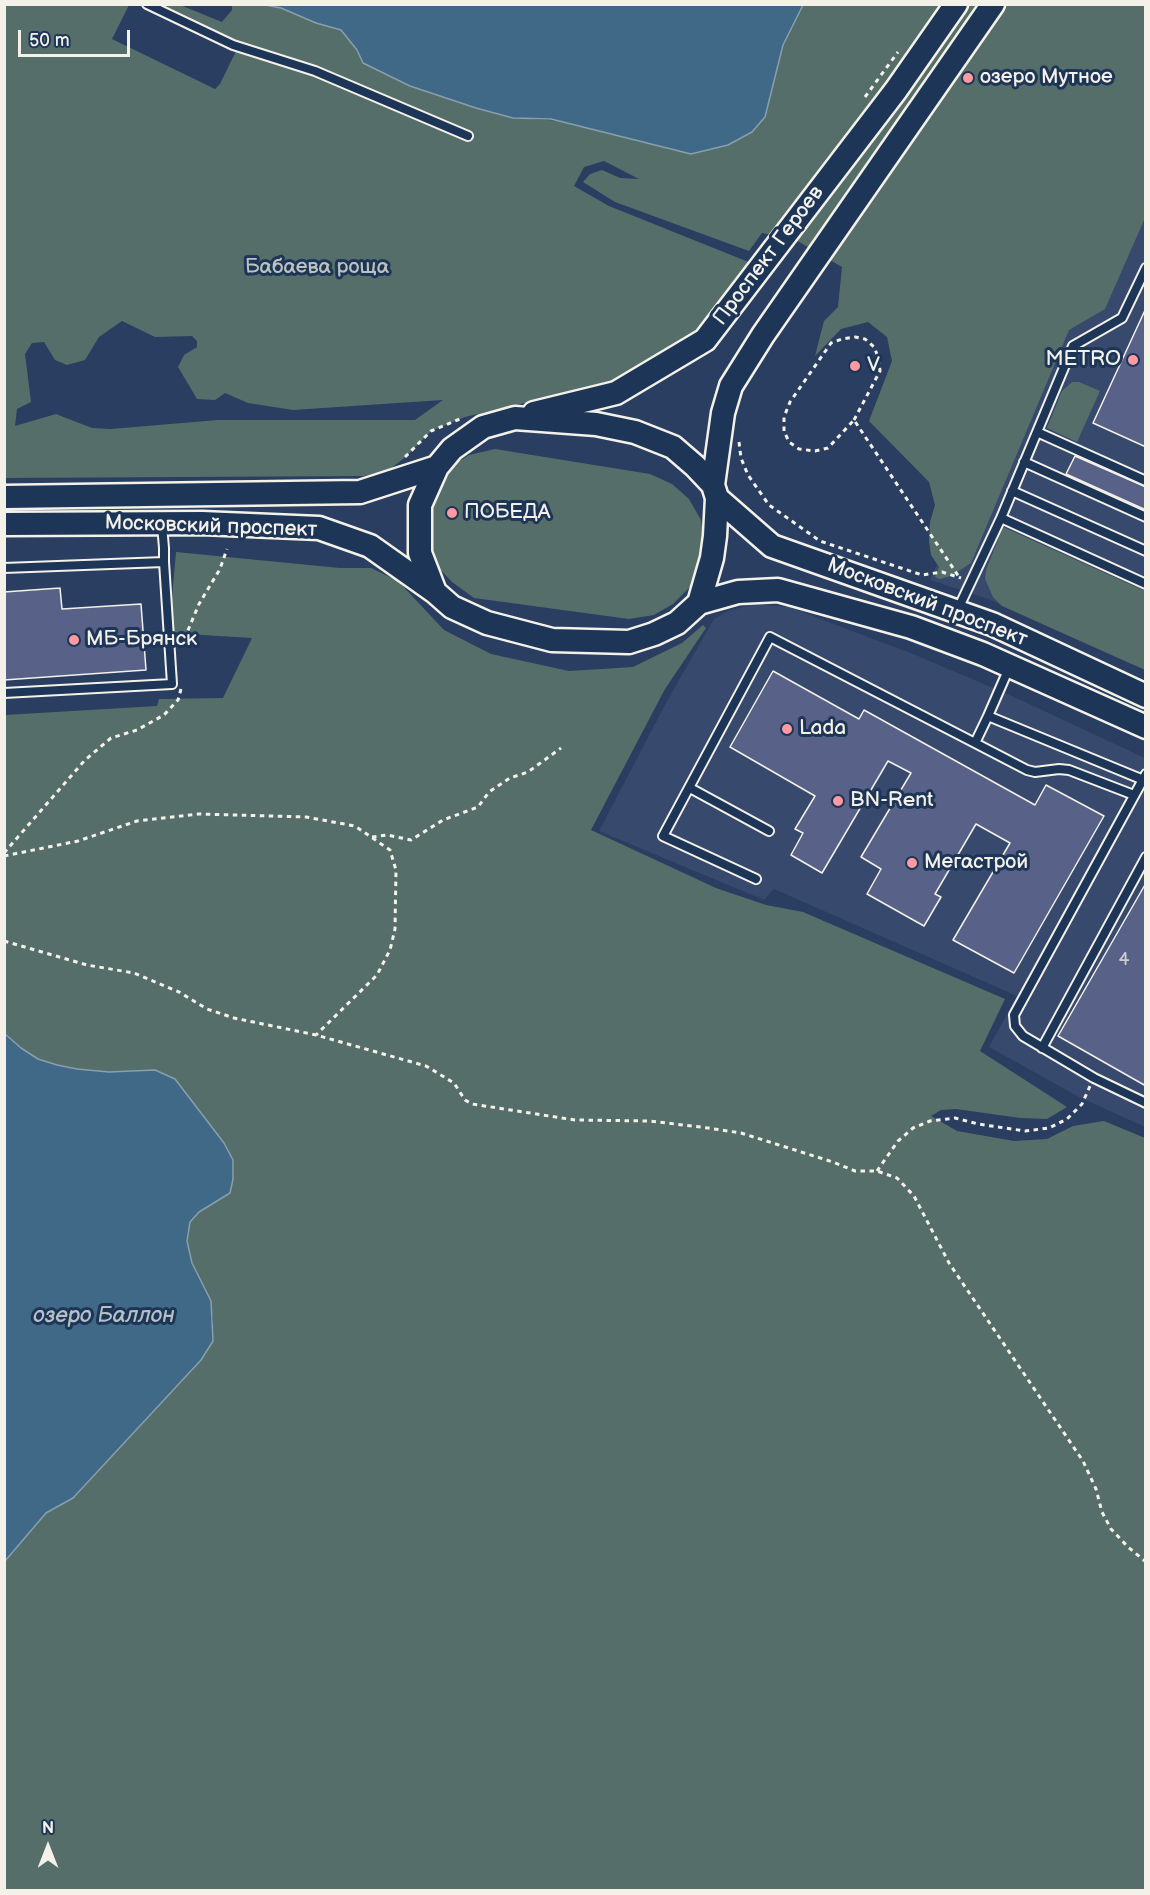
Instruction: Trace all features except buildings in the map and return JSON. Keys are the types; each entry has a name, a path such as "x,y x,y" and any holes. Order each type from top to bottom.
{"main road":[{"name":"Проспект Героев","path":"437,467 452,450 483,427 616,393 705,340 896,90 956,4"},
{"name":"Проспект Героев","path":"699,603 716,536 715,491 723,413 730,386 993,4"},
{"name":"Московский проспект","path":"515,417 596,424 635,432 673,447 695,466 715,491 772,546 992,624 1146,696"},
{"name":"Московский проспект","path":"4,497 360,492 437,467"},
{"path":"435,592 420,553 420,505 437,467"},
{"name":"Московский проспект","path":"4,524 162,523 319,528 370,546 435,592 452,607 487,623 552,640 629,642 677,623 699,603 738,592 778,590 911,627 1010,666 1146,728"}],"lane":[{"path":"147,4 233,45 315,71 468,136"},
{"path":"957,611 1001,518 1073,346 1122,318 1146,268"},
{"path":"1037,432 1146,481"},
{"path":"1024,462 1146,517"},
{"path":"1012,491 1146,551"},
{"path":"1001,518 1146,584"},
{"path":"4,693 172,684 162,523"},
{"path":"4,568 164,562"},
{"path":"756,879 663,836 770,636 1027,770 1035,772 1069,770 1134,795"},
{"path":"975,743 1010,666"},
{"path":"988,716 1145,778 1014,1015 1015,1026 1023,1036 1094,1078 1146,1103"},
{"path":"690,788 769,831"},
{"path":"1042,1048 1146,857"}],"path":[{"path":"855,338 866,339 874,347 879,359 880,371 854,420 828,448 815,451 800,450 789,442 784,431 784,417 790,402 831,344 842,339 855,338"},
{"path":"854,420 960,578"},
{"path":"738,438 741,458 748,475 769,505 820,541 922,575 942,572 971,582"},
{"path":"179,656 183,639 199,604 220,569 227,549"},
{"path":"4,854 86,760 111,738 137,730 164,715 178,700 181,692 180,680"},
{"path":"370,837 387,835 411,840 443,820 478,807 489,792 510,778 528,772 561,748"},
{"path":"4,854 78,841 137,821 198,814 306,817 355,826 390,850 396,870 395,929 390,950 377,975 316,1035"},
{"path":"4,941 87,965 134,973 179,992 207,1009 234,1018 316,1035 426,1066 454,1083 465,1100 472,1104 575,1120 650,1121 741,1133 855,1171 877,1171 897,1178 914,1196 949,1263 1083,1461 1096,1489 1102,1512 1111,1529 1146,1562"},
{"path":"877,1171 898,1141 913,1128 930,1121 955,1118 1025,1131 1049,1128 1067,1119 1082,1104 1094,1078"}],"shaded area":[{"path":"1139,107 1146,110 1145,668 988,599 930,580"},
{"path":"754,604 789,607 913,654 1010,695 1145,758 1145,1127 1079,1097 989,1047 1017,996 774,889 764,900 599,831 667,701 714,619 728,611"}],"green space":[{"name":"Бабаева роща","path":"4,5 129,5 112,39 215,89 220,84 237,49 146,5 180,5 222,22 232,10 232,5 265,5 281,8 316,23 342,30 357,50 363,63 410,86 513,118 752,132 765,117 783,45 803,5 1145,5 1145,218 1105,309 1069,330 971,563 951,576 940,579 935,577 939,567 931,555 929,541 930,522 935,505 929,482 869,421 892,361 887,337 868,322 841,329 815,356 824,321 838,307 842,267 794,239 762,233 749,251 615,202 583,182 590,174 602,170 620,178 639,179 604,161 584,167 574,186 609,206 751,263 697,331 609,383 465,417 431,431 408,455 389,470 364,476 5,478","holes":["122,321 155,337 192,336 197,341 197,347 184,355 178,367 197,399 215,400 225,393 248,403 293,410 443,400 415,420 218,420 111,429 92,428 56,414 15,426 17,409 31,402 25,354 32,343 44,342 55,360 67,365 85,360 99,337"]},
{"path":"1072,382 1079,382 1100,391 1077,442 1047,428 1062,391"},
{"path":"495,449 650,474 672,484 689,499 701,520 704,543 701,566 690,587 673,604 654,615 629,619 474,598 452,582 435,564 425,541 432,490 447,469 469,455"},
{"path":"1003,527 1145,591 1145,670 1002,606 993,597 985,579 986,570"},
{"path":"176,552 340,568 371,568 398,581 444,630 491,654 569,671 633,667 682,643 703,625 706,628 665,689 591,830 716,888 766,905 803,912 1005,999 980,1051 1067,1107 1047,1119 1020,1118 956,1109 941,1110 931,1116 957,1131 1014,1141 1047,1139 1073,1126 1104,1121 1145,1138 1145,1890 5,1890 5,1561 46,1513 73,1498 201,1360 213,1341 213,1318 192,1263 187,1241 190,1222 199,1212 230,1193 224,1143 201,1112 155,1070 109,1072 57,1065 38,1059 21,1048 5,1033 5,715 157,706 159,699 223,698 252,638 169,633"}],"water":[{"path":"265,5 803,5 783,45 765,117 752,132 728,145 691,154 551,119 513,118 410,86 363,63 357,50 341,30 316,23 281,8"},
{"name":"озеро Баллон","path":"4,1033 38,1059 57,1065 109,1072 155,1070 175,1079 224,1143 233,1160 230,1193 199,1212 190,1222 187,1241 192,1263 211,1301 213,1341 201,1360 73,1498 46,1513 5,1561"}],"place":[{"name":"озеро Мутное","path":"968,78"},
{"name":"METRO","path":"1133,360"},
{"name":"V","path":"855,366"},
{"name":"ПОБЕДА","path":"452,513"},
{"name":"МБ-Брянск","path":"74,640"},
{"name":"Lada","path":"787,729"},
{"name":"BN-Rent","path":"838,801"},
{"name":"Мегастрой","path":"912,863"}]}
